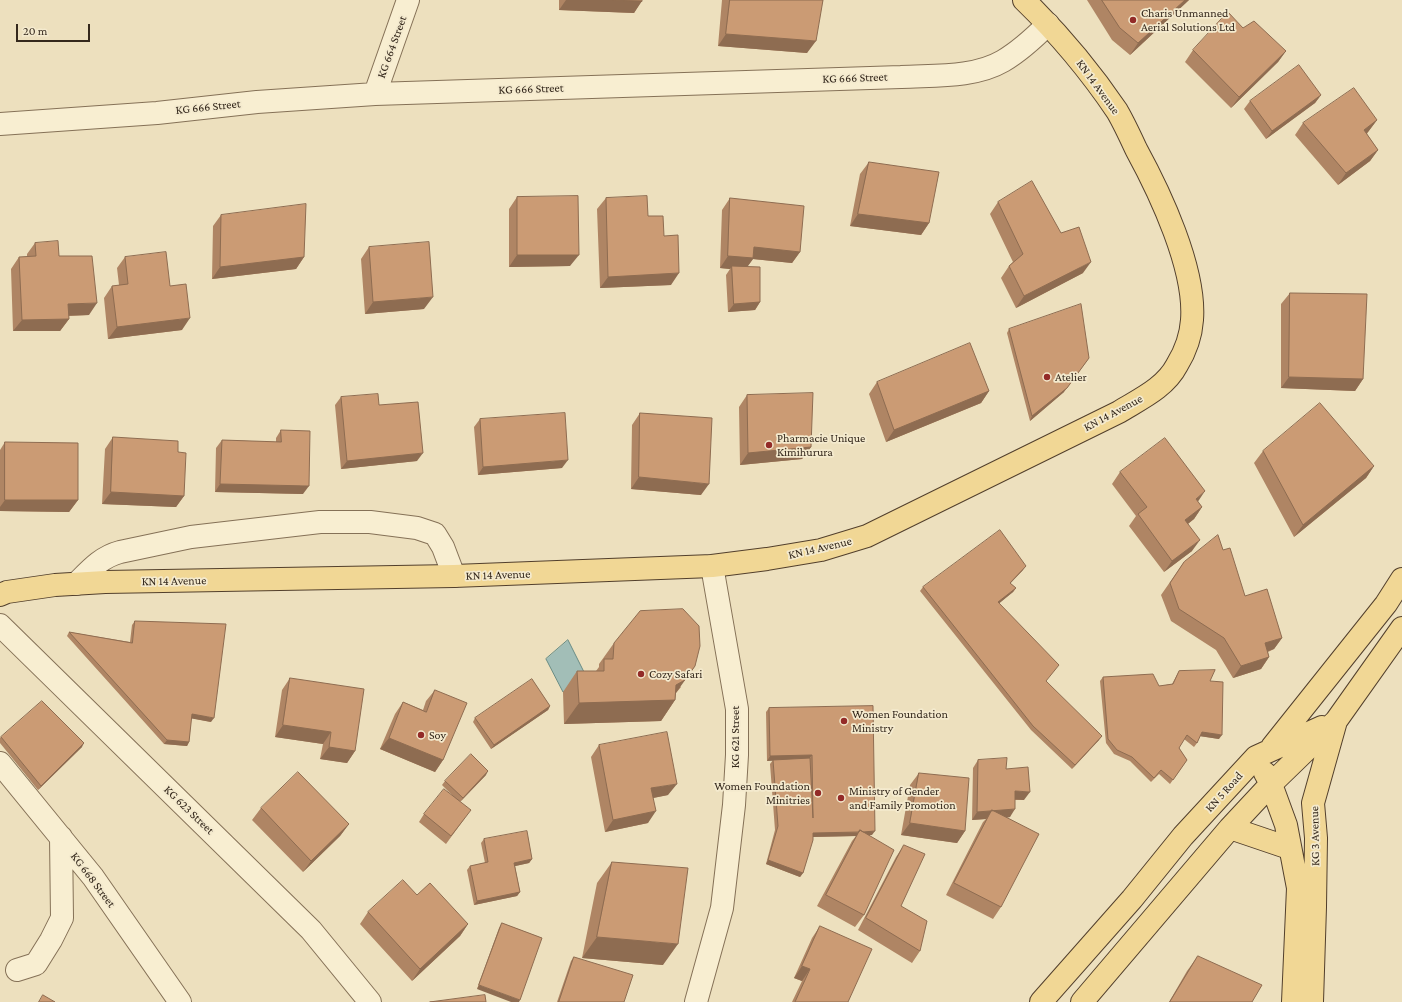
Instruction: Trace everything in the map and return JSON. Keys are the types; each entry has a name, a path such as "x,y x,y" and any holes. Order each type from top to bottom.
{"main road":[{"name":"KN 14 Avenue","path":"0,595 40,587 105,582 454,576 712,566 821,550 866,536 1119,412 1154,391 1169,378 1177,366 1189,336 1192,320 1189,282 1177,240 1156,186 1117,112 1079,60 1048,24 1024,0"},
{"name":"KN 5 Road","path":"1041,1002 1132,899 1183,836 1263,753 1386,604 1402,579"},
{"path":"1082,1002 1230,828 1271,784 1336,721 1402,628"},
{"path":"1263,753 1336,721"},
{"name":"KG 3 Avenue","path":"1312,1002 1316,892 1316,838 1313,803 1336,721"},
{"name":"KG 3 Avenue","path":"1263,753 1271,784 1286,825 1289,848 1298,888 1293,1002"},
{"path":"1230,828 1289,848"}],"street":[{"name":"KG 664 Street","path":"375,94 408,0"},
{"name":"KG 666 Street","path":"0,124 157,113 257,102 375,94 885,77 963,73 1003,61 1030,42 1048,24"},
{"path":"76,584 101,560 109,555 120,552 191,537 320,522 370,522 417,528 434,534 443,547 454,576"},
{"name":"KG 621 Street","path":"696,1002 722,908 734,805 737,754 737,709 712,566"},
{"name":"KG 623 Street","path":"0,625 311,930 370,1002"},
{"name":"KG 668 Street","path":"0,763 93,877 180,1002"},
{"path":"17,970 36,964 51,940 62,918 60,837"}],"water":[{"path":"568,640 588,680 563,692 546,659"}],"building":[{"path":"613,0 642,0 642,1"},
{"path":"730,0 823,0 816,41 726,34"},
{"name":"Charis Unmanned Aerial Solutions Ltd","path":"1102,0 1185,0 1138,43 1120,28"},
{"path":"1228,12 1243,28 1254,21 1286,51 1239,97 1193,50"},
{"path":"1299,65 1321,95 1272,131 1250,101"},
{"path":"1354,88 1377,120 1364,130 1378,150 1346,173 1303,123"},
{"path":"869,162 939,172 929,223 858,214"},
{"path":"1032,181 1061,233 1079,227 1091,262 1024,296 1009,266 1023,254 998,202"},
{"path":"578,196 579,255 517,255 517,197"},
{"path":"647,196 648,216 663,216 664,236 678,235 679,273 608,277 606,198"},
{"path":"730,198 804,206 800,252 754,247 753,258 728,256"},
{"path":"306,204 304,257 220,267 221,215"},
{"path":"58,241 59,256 92,256 97,303 68,304 69,319 22,320 19,257 36,256 35,243"},
{"path":"429,242 433,297 373,302 369,247"},
{"path":"166,252 170,286 186,284 190,318 117,327 112,286 128,284 125,257"},
{"path":"732,266 760,267 760,302 734,304"},
{"path":"1290,293 1367,294 1363,379 1289,377"},
{"name":"Atelier","path":"1081,304 1089,358 1067,388 1032,416 1009,329"},
{"path":"970,343 989,391 894,430 877,382"},
{"path":"813,393 811,447 748,453 747,395"},
{"path":"378,394 379,405 418,402 423,453 347,461 341,397"},
{"path":"1320,403 1374,466 1303,525 1263,451"},
{"path":"565,413 568,460 483,467 480,419"},
{"path":"640,413 712,418 709,484 639,477"},
{"path":"281,430 310,431 309,486 220,484 222,440 281,442"},
{"path":"113,437 178,441 178,452 186,453 184,496 111,492"},
{"path":"1165,438 1205,491 1196,499 1202,507 1185,520 1200,540 1172,561 1138,514 1147,507 1120,472"},
{"path":"5,442 78,443 78,500 5,500"},
{"path":"1000,530 1026,566 1010,583 1016,588 998,602 1059,665 1046,681 1102,736 1075,765 1033,726 923,587"},
{"path":"1218,535 1223,550 1230,548 1245,596 1267,589 1282,638 1265,643 1269,657 1241,666 1224,638 1179,609 1170,583 1184,562"},
{"name":"Cozy Safari","path":"683,609 699,626 700,646 695,666 685,680 676,685 675,700 579,703 577,671 604,671 604,659 613,659 614,643 640,611"},
{"path":"135,621 226,624 214,718 192,714 189,742 167,740 69,632 132,643"},
{"path":"1215,670 1210,681 1223,682 1222,735 1202,732 1197,743 1187,735 1179,748 1187,760 1173,780 1161,770 1154,778 1132,757 1117,750 1108,739 1103,677 1153,674 1159,686 1173,684 1179,671"},
{"path":"290,678 364,689 355,751 329,747 331,732 283,725"},
{"path":"532,679 550,706 494,745 475,718"},
{"path":"435,690 467,703 443,760 389,738 403,702 426,712"},
{"path":"42,701 84,743 41,786 1,737"},
{"name":"Ministry of Gender and Family Promotion","path":"873,706 875,831 863,832 860,830 859,832 813,833 813,840 803,873 768,860 778,826 773,760 810,758 813,818 812,755 770,756 769,708"},
{"path":"667,732 677,784 651,788 656,811 613,820 599,745"},
{"path":"471,754 488,771 463,798 445,781"},
{"path":"1007,758 1006,769 1028,767 1030,792 1015,791 1015,809 977,812 978,760"},
{"path":"298,772 349,824 311,861 261,808"},
{"path":"919,773 969,778 965,831 910,823"},
{"path":"444,789 471,810 451,836 424,814"},
{"path":"992,810 1039,834 1001,907 954,883"},
{"path":"860,830 894,850 864,915 826,895"},
{"path":"527,831 532,859 514,863 520,892 477,901 470,866 488,862 484,839"},
{"path":"904,845 925,854 901,906 927,921 920,951 866,918"},
{"path":"612,862 688,868 678,944 597,937"},
{"path":"403,880 417,895 430,883 468,924 420,969 368,912"},
{"path":"502,923 542,938 520,1000 479,985"},
{"path":"820,926 872,949 848,1002 795,1002 810,969 802,966"},
{"path":"1198,956 1262,985 1252,1002 1170,1002"},
{"path":"574,957 633,975 624,1002 559,1002"},
{"path":"43,995 55,1002 39,1002"},
{"path":"485,995 486,1002 430,1002"}],"place":[{"name":"Charis Unmanned Aerial Solutions Ltd","path":"1133,20"},
{"name":"Atelier","path":"1047,377"},
{"name":"Pharmacie Unique Kimihurura","path":"769,445"},
{"name":"Cozy Safari","path":"641,674"},
{"name":"Women Foundation Ministry","path":"844,721"},
{"name":"Soy","path":"421,735"},
{"name":"Women Foundation Minitries","path":"818,793"},
{"name":"Ministry of Gender and Family Promotion","path":"841,798"}]}
